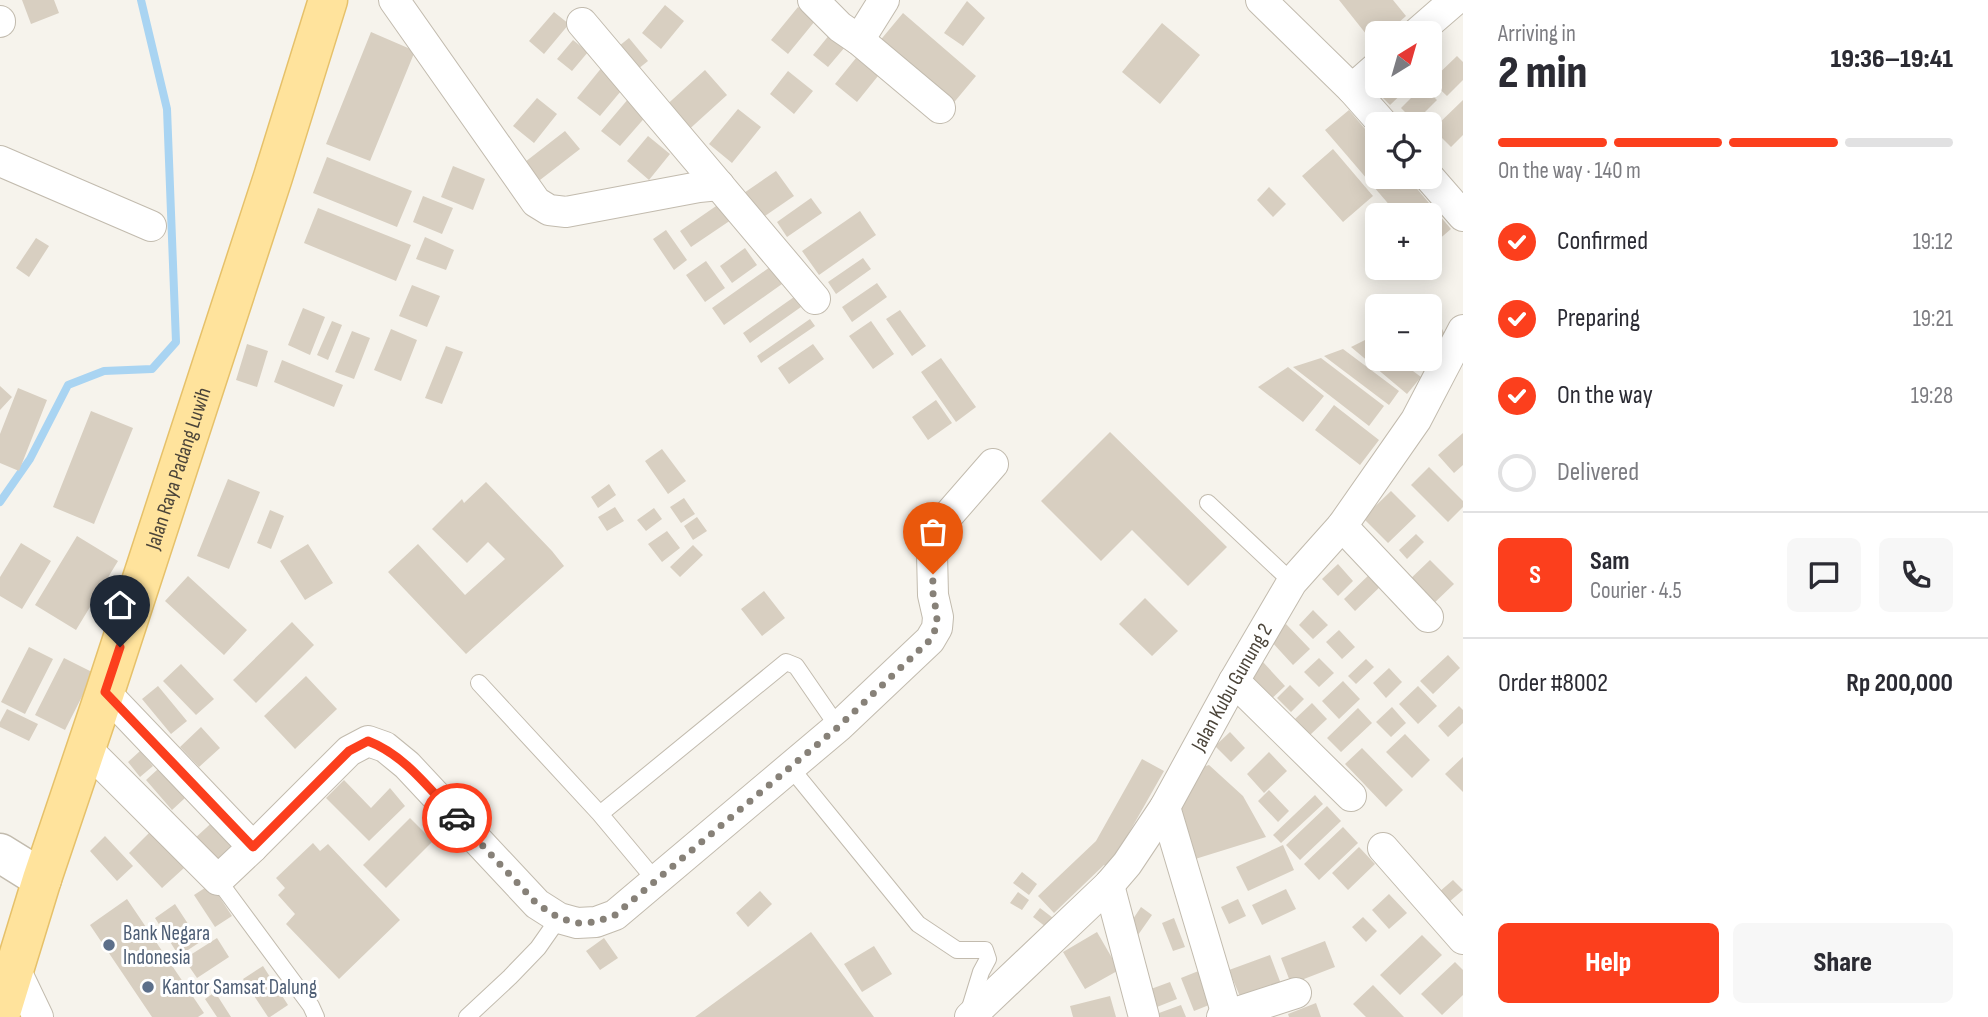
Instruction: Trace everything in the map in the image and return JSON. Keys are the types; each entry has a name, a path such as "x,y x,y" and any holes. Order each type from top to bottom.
{"main road":[{"name":"Jalan Raya Padang Luwih","path":"0,1016 42,879 273,177 327,0"}],"street":[{"path":"394,0 536,202 549,210 566,212 719,185"},
{"path":"813,0 840,27 940,108"},
{"path":"859,40 884,0"},
{"path":"1261,0 1372,112"},
{"path":"1430,21 1455,0"},
{"path":"582,23 815,299"},
{"path":"1352,89 1365,78"},
{"path":"0,161 151,226"},
{"path":"1440,189 1463,214"},
{"name":"Jalan Kubu Gunung 2","path":"968,1017 1109,886 1127,864 1165,807 1292,582 1342,526 1416,420 1463,330"},
{"path":"86,748 218,880 349,751 368,741 385,747 407,765 537,904 559,918 577,923 596,922 615,915 656,881 838,727 930,640 937,628 938,617 933,595 932,553 939,526 993,464"},
{"path":"1342,526 1428,617"},
{"path":"1234,681 1351,796"},
{"path":"105,692 253,847"},
{"path":"1165,807 1224,1016 1296,993"},
{"path":"1383,848 1463,939"},
{"path":"0,853 42,879"},
{"path":"1109,886 1144,1017"},
{"path":"15,969 38,1017"}],"lane":[{"path":"1208,503 1292,582"},
{"path":"600,814 786,662 796,666 838,727"},
{"path":"479,683 600,814 656,881"},
{"path":"790,767 918,924 957,950 985,950 988,959 981,972 968,1017"},
{"path":"218,880 311,1006 316,1017"},
{"path":"467,1017 538,948 559,918"}],"building":[{"path":"22,0 54,0 59,13 31,24"},
{"path":"1339,0 1393,0 1406,16 1400,21 1365,21 1365,33"},
{"path":"967,1 985,18 963,46 944,33"},
{"path":"665,5 684,21 661,49 642,33"},
{"path":"798,7 815,21 788,54 771,40"},
{"path":"554,12 569,24 544,54 529,41"},
{"path":"903,13 976,76 951,106 878,43"},
{"path":"1162,23 1200,55 1160,104 1122,72"},
{"path":"371,32 415,51 370,161 326,144"},
{"path":"830,34 845,47 828,67 813,55"},
{"path":"629,38 648,61 638,69 619,46"},
{"path":"573,40 588,52 572,71 557,59"},
{"path":"1457,56 1463,62 1463,80 1447,96 1442,91 1442,70"},
{"path":"856,58 878,76 857,102 835,84"},
{"path":"603,66 626,85 600,116 577,98"},
{"path":"705,70 727,95 684,134 662,109"},
{"path":"788,71 813,91 794,114 770,94"},
{"path":"537,98 557,114 534,143 513,126"},
{"path":"629,98 648,114 620,146 601,131"},
{"path":"1383,98 1397,98 1390,105"},
{"path":"1411,98 1437,100 1425,112 1405,112 1401,108"},
{"path":"1463,100 1463,135 1451,147 1442,138 1442,120"},
{"path":"738,109 761,127 732,163 709,144"},
{"path":"1349,110 1365,129 1365,177 1325,130"},
{"path":"565,131 580,149 540,180 525,162"},
{"path":"648,136 670,154 649,180 627,161"},
{"path":"1333,149 1373,196 1343,222 1302,176"},
{"path":"327,157 412,191 397,227 313,193"},
{"path":"453,166 485,179 473,210 441,197"},
{"path":"776,171 794,196 759,220 741,195"},
{"path":"1269,187 1286,204 1273,217 1257,200"},
{"path":"1376,189 1417,189 1429,203 1388,203"},
{"path":"423,196 453,208 442,234 413,222"},
{"path":"811,198 822,213 787,237 777,222"},
{"path":"719,204 731,220 691,247 680,231"},
{"path":"318,208 411,245 396,281 304,243"},
{"path":"860,211 876,235 819,275 802,251"},
{"path":"1442,218 1451,229 1442,237"},
{"path":"666,230 687,260 674,270 653,239"},
{"path":"425,237 454,250 446,270 416,259"},
{"path":"36,238 49,246 29,277 16,268"},
{"path":"745,248 757,265 732,283 720,266"},
{"path":"863,258 871,269 836,294 828,282"},
{"path":"706,261 725,288 705,302 686,275"},
{"path":"770,267 782,284 724,325 712,308"},
{"path":"877,283 887,297 852,322 842,307"},
{"path":"412,285 440,296 427,327 399,316"},
{"path":"794,297 801,307 750,343 743,333"},
{"path":"303,308 325,317 310,355 288,345"},
{"path":"900,310 926,346 912,356 886,319"},
{"path":"810,319 815,326 761,363 757,356"},
{"path":"332,321 342,325 328,360 317,355"},
{"path":"871,321 894,354 873,369 849,336"},
{"path":"391,329 417,340 401,381 374,370"},
{"path":"352,331 370,338 354,379 335,372"},
{"path":"1365,340 1365,359 1351,347"},
{"path":"247,344 268,351 257,387 236,380"},
{"path":"813,344 824,359 789,384 778,368"},
{"path":"446,346 463,352 442,404 425,398"},
{"path":"1343,349 1365,366 1365,371 1372,371 1399,391 1389,405 1324,356"},
{"path":"941,358 976,407 956,422 921,372"},
{"path":"1321,358 1384,406 1369,426 1293,367"},
{"path":"282,360 343,385 334,407 274,382"},
{"path":"1288,367 1324,396 1303,422 1258,387"},
{"path":"1380,371 1413,371 1421,377 1407,394"},
{"path":"0,386 12,397 0,410"},
{"path":"18,388 47,400 19,471 0,463 0,434"},
{"path":"936,400 952,423 928,440 912,417"},
{"path":"1334,405 1379,440 1360,465 1315,430"},
{"path":"91,411 133,428 94,524 53,507"},
{"path":"1110,432 1227,547 1188,586 1132,530 1101,561 1041,501"},
{"path":"1463,433 1463,465 1454,473 1438,455"},
{"path":"662,449 686,481 668,494 645,461"},
{"path":"1429,467 1463,501 1463,507 1448,522 1411,485"},
{"path":"228,479 260,492 229,569 197,556"},
{"path":"486,482 564,566 466,654 388,572 418,544 465,595 505,559 488,542 467,563 432,529 462,499 464,503"},
{"path":"609,484 616,495 598,508 591,497"},
{"path":"1391,491 1416,516 1388,543 1363,518"},
{"path":"684,498 695,514 681,523 670,507"},
{"path":"615,507 624,521 607,531 598,517"},
{"path":"654,508 662,519 646,531 637,520"},
{"path":"270,510 284,516 271,549 257,543"},
{"path":"697,517 707,531 693,540 684,526"},
{"path":"667,531 680,548 662,562 648,544"},
{"path":"1416,534 1424,542 1407,559 1399,550"},
{"path":"77,536 118,561 76,630 35,605"},
{"path":"21,543 51,561 22,609 0,596 0,577"},
{"path":"308,544 333,583 305,600 280,561"},
{"path":"693,545 703,555 680,577 670,567"},
{"path":"1430,560 1454,584 1430,607 1406,583"},
{"path":"1338,564 1353,581 1338,596 1322,579"},
{"path":"1373,571 1384,583 1355,611 1344,599"},
{"path":"188,576 247,630 224,655 165,601"},
{"path":"764,591 785,618 762,636 741,609"},
{"path":"1145,598 1178,631 1152,656 1119,624"},
{"path":"1313,610 1328,625 1313,639 1299,625"},
{"path":"292,622 314,645 256,703 233,680"},
{"path":"1286,624 1310,649 1293,665 1270,640"},
{"path":"1339,630 1355,647 1342,659 1326,642"},
{"path":"29,647 53,659 25,714 1,702"},
{"path":"1448,655 1460,668 1433,694 1420,681"},
{"path":"64,658 94,673 65,730 35,715"},
{"path":"1319,658 1334,673 1319,687 1304,672"},
{"path":"1366,659 1374,667 1356,684 1348,676"},
{"path":"1263,662 1285,686 1266,704 1244,681"},
{"path":"181,664 214,699 196,715 163,681"},
{"path":"1389,668 1402,682 1386,698 1373,683"},
{"path":"306,676 337,709 295,749 264,716"},
{"path":"1343,681 1360,699 1339,719 1322,701"},
{"path":"1290,685 1304,699 1291,712 1277,698"},
{"path":"158,686 187,721 171,734 142,699"},
{"path":"1418,686 1437,706 1418,724 1399,704"},
{"path":"1312,703 1327,719 1310,735 1295,719"},
{"path":"1459,706 1463,710 1463,723 1448,737 1438,726"},
{"path":"1392,707 1406,723 1391,737 1376,722"},
{"path":"1358,708 1372,723 1341,752 1327,738"},
{"path":"7,709 38,724 29,741 0,727"},
{"path":"201,727 220,748 199,767 180,747"},
{"path":"1230,732 1245,748 1231,762 1215,746"},
{"path":"1405,734 1430,760 1412,778 1386,752"},
{"path":"1362,748 1403,790 1386,807 1345,764"},
{"path":"140,751 153,766 140,777 128,762"},
{"path":"1269,752 1287,771 1264,793 1247,774"},
{"path":"1463,757 1463,792 1445,774"},
{"path":"1142,759 1164,771 1109,868 1104,865 1054,913 1038,896 1096,841"},
{"path":"1209,765 1243,796 1266,837 1192,860 1174,814 1199,768"},
{"path":"158,769 185,798 172,810 146,780"},
{"path":"344,780 371,808 390,788 405,806 369,841 326,798"},
{"path":"1269,790 1289,811 1278,822 1258,801"},
{"path":"1315,795 1323,804 1281,843 1273,835"},
{"path":"1327,806 1341,821 1300,860 1286,845"},
{"path":"218,817 239,840 215,862 194,839"},
{"path":"410,818 433,841 386,888 363,865"},
{"path":"1343,827 1358,843 1319,880 1304,864"},
{"path":"150,832 184,868 162,888 129,853"},
{"path":"105,836 133,866 117,881 90,851"},
{"path":"313,843 320,851 328,844 400,920 339,979 286,924 295,914 278,895 285,888 276,878"},
{"path":"1283,845 1294,870 1248,891 1236,867"},
{"path":"1359,847 1375,864 1348,890 1332,873"},
{"path":"1022,872 1037,884 1029,895 1013,883"},
{"path":"1453,880 1463,890 1449,902 1439,892"},
{"path":"211,884 232,916 215,927 194,895"},
{"path":"1286,889 1296,909 1262,925 1252,905"},
{"path":"760,891 772,904 748,927 736,913"},
{"path":"1018,892 1029,900 1022,910 1010,903"},
{"path":"1389,894 1407,913 1389,929 1372,910"},
{"path":"127,899 204,1013 198,1017 152,1017 90,925"},
{"path":"1238,899 1246,916 1229,924 1221,907"},
{"path":"175,904 200,942 179,956 155,918"},
{"path":"1141,907 1152,915 1138,935 1127,928"},
{"path":"1040,908 1053,918 1046,927 1033,917"},
{"path":"1363,917 1377,931 1366,942 1352,927"},
{"path":"1174,918 1185,947 1173,951 1162,923"},
{"path":"811,932 874,1017 695,1017"},
{"path":"1097,932 1119,970 1085,989 1063,952"},
{"path":"1422,935 1442,955 1400,995 1380,975"},
{"path":"217,938 229,957 197,978 184,959"},
{"path":"604,938 618,958 600,970 586,951"},
{"path":"1325,941 1335,967 1291,984 1281,958"},
{"path":"874,946 892,974 862,992 844,964"},
{"path":"1270,955 1281,984 1241,999 1229,970"},
{"path":"1455,962 1463,970 1463,995 1442,1015 1421,994"},
{"path":"263,966 288,1005 270,1017 243,979"},
{"path":"1201,970 1214,1003 1194,1011 1181,978"},
{"path":"1170,982 1177,999 1147,1011 1140,993"},
{"path":"1373,985 1404,1017 1366,1017 1353,1004"},
{"path":"215,992 231,1017 217,1017 205,999"},
{"path":"1110,996 1116,1017 1073,1017 1070,1006"},
{"path":"1316,1003 1321,1017 1289,1017 1288,1014"},
{"path":"1181,1005 1186,1017 1148,1017"}],"waterway":[{"path":"0,502 30,459 68,385 104,371 152,369 176,342 167,109 141,0"}],"way so far":[{"path":"457,818 537,904 559,918 577,923 596,922 615,915 838,727 930,640 937,628 938,617 933,595 933,574"}],"place":[{"name":"Bank Negara Indonesia","path":"109,945"},
{"name":"Kantor Samsat Dalung","path":"148,987"}],"route":[{"path":"120,647 105,692 253,847 349,751 368,741 385,747 407,765 457,818"}]}
